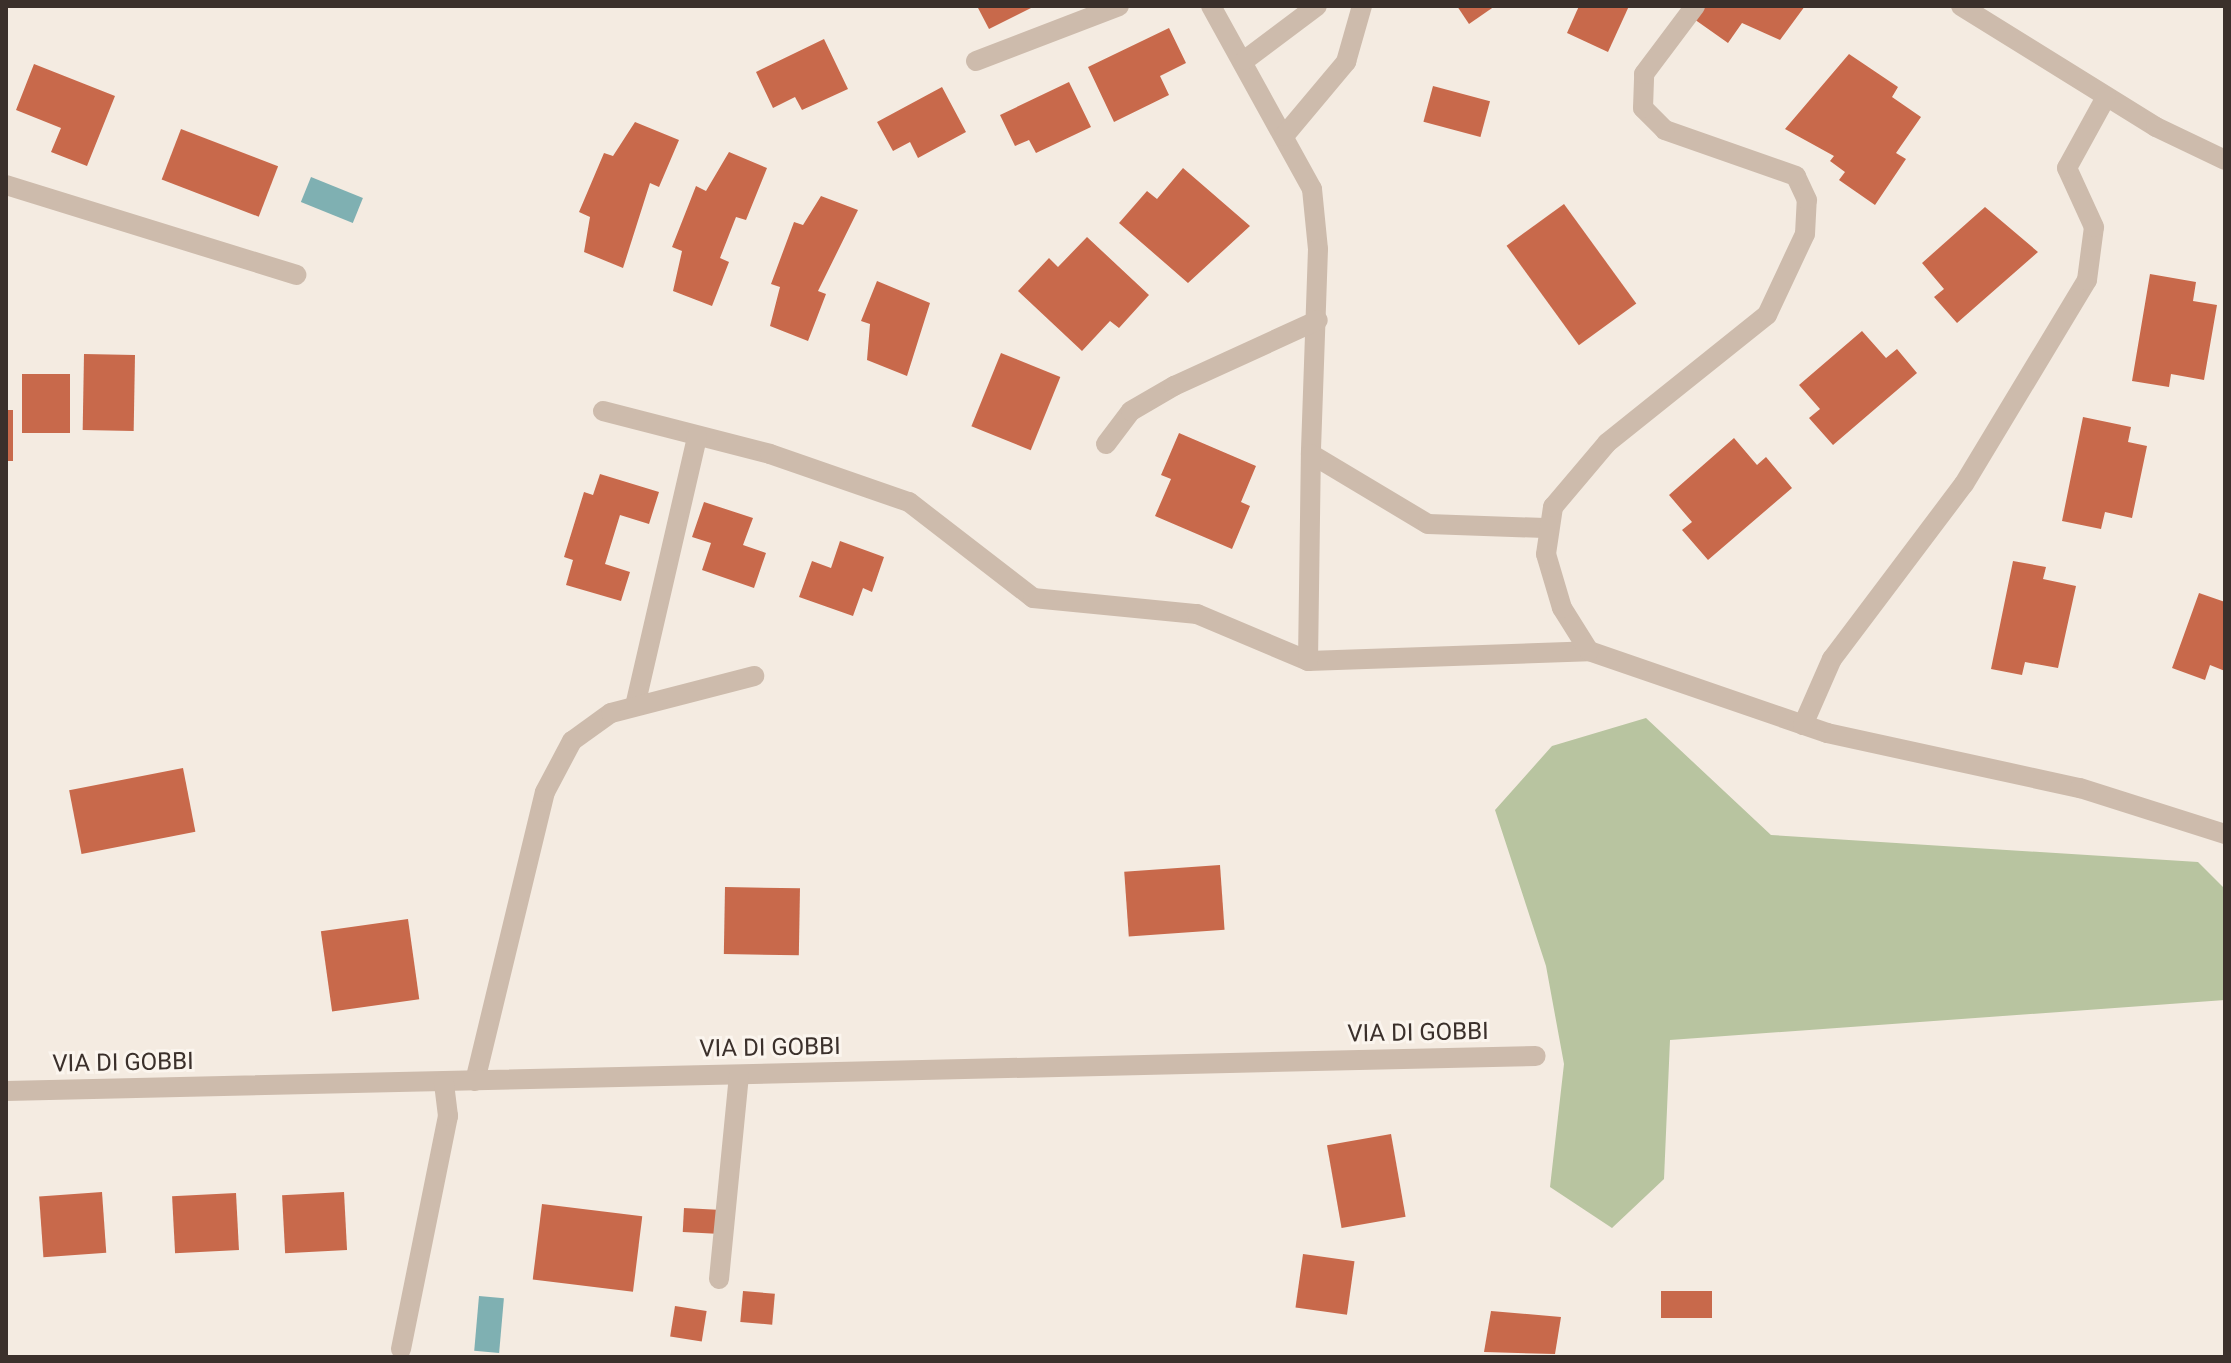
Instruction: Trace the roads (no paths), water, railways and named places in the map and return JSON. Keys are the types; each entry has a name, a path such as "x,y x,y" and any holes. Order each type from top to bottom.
{"street":[{"path":"976,61 1119,6"},
{"path":"1211,6 1230,29 1312,189 1318,320 1311,454 1308,661"},
{"path":"1245,60 1317,6"},
{"path":"1284,136 1346,62 1362,6"},
{"path":"1589,651 1562,608 1545,528 1578,470 1767,315 1805,234 1807,200 1796,176 1665,130 1643,108 1644,74 1695,6"},
{"path":"1961,6 2106,97 2225,160"},
{"path":"1803,725 1832,659 1964,484 2087,280 2094,227 2067,168 2106,97"},
{"path":"6,185 296,275"},
{"path":"1106,444 1131,411 1163,392 1318,320"},
{"path":"603,411 909,502 1033,598 1197,614 1308,661 1589,651 1803,725 2080,788 2225,834"},
{"path":"635,706 697,437"},
{"path":"1311,454 1428,524 1545,528"},
{"path":"475,1081 551,774 587,727 635,706 754,676"},
{"name":"VIA DI GOBBI","path":"6,1091 1536,1056"},
{"path":"719,1279 739,1075"},
{"path":"401,1349 448,1116 444,1082"}],"water":[{"path":"311,177 363,198 353,223 301,202"},
{"path":"479,1296 504,1298 499,1353 474,1351"}]}
